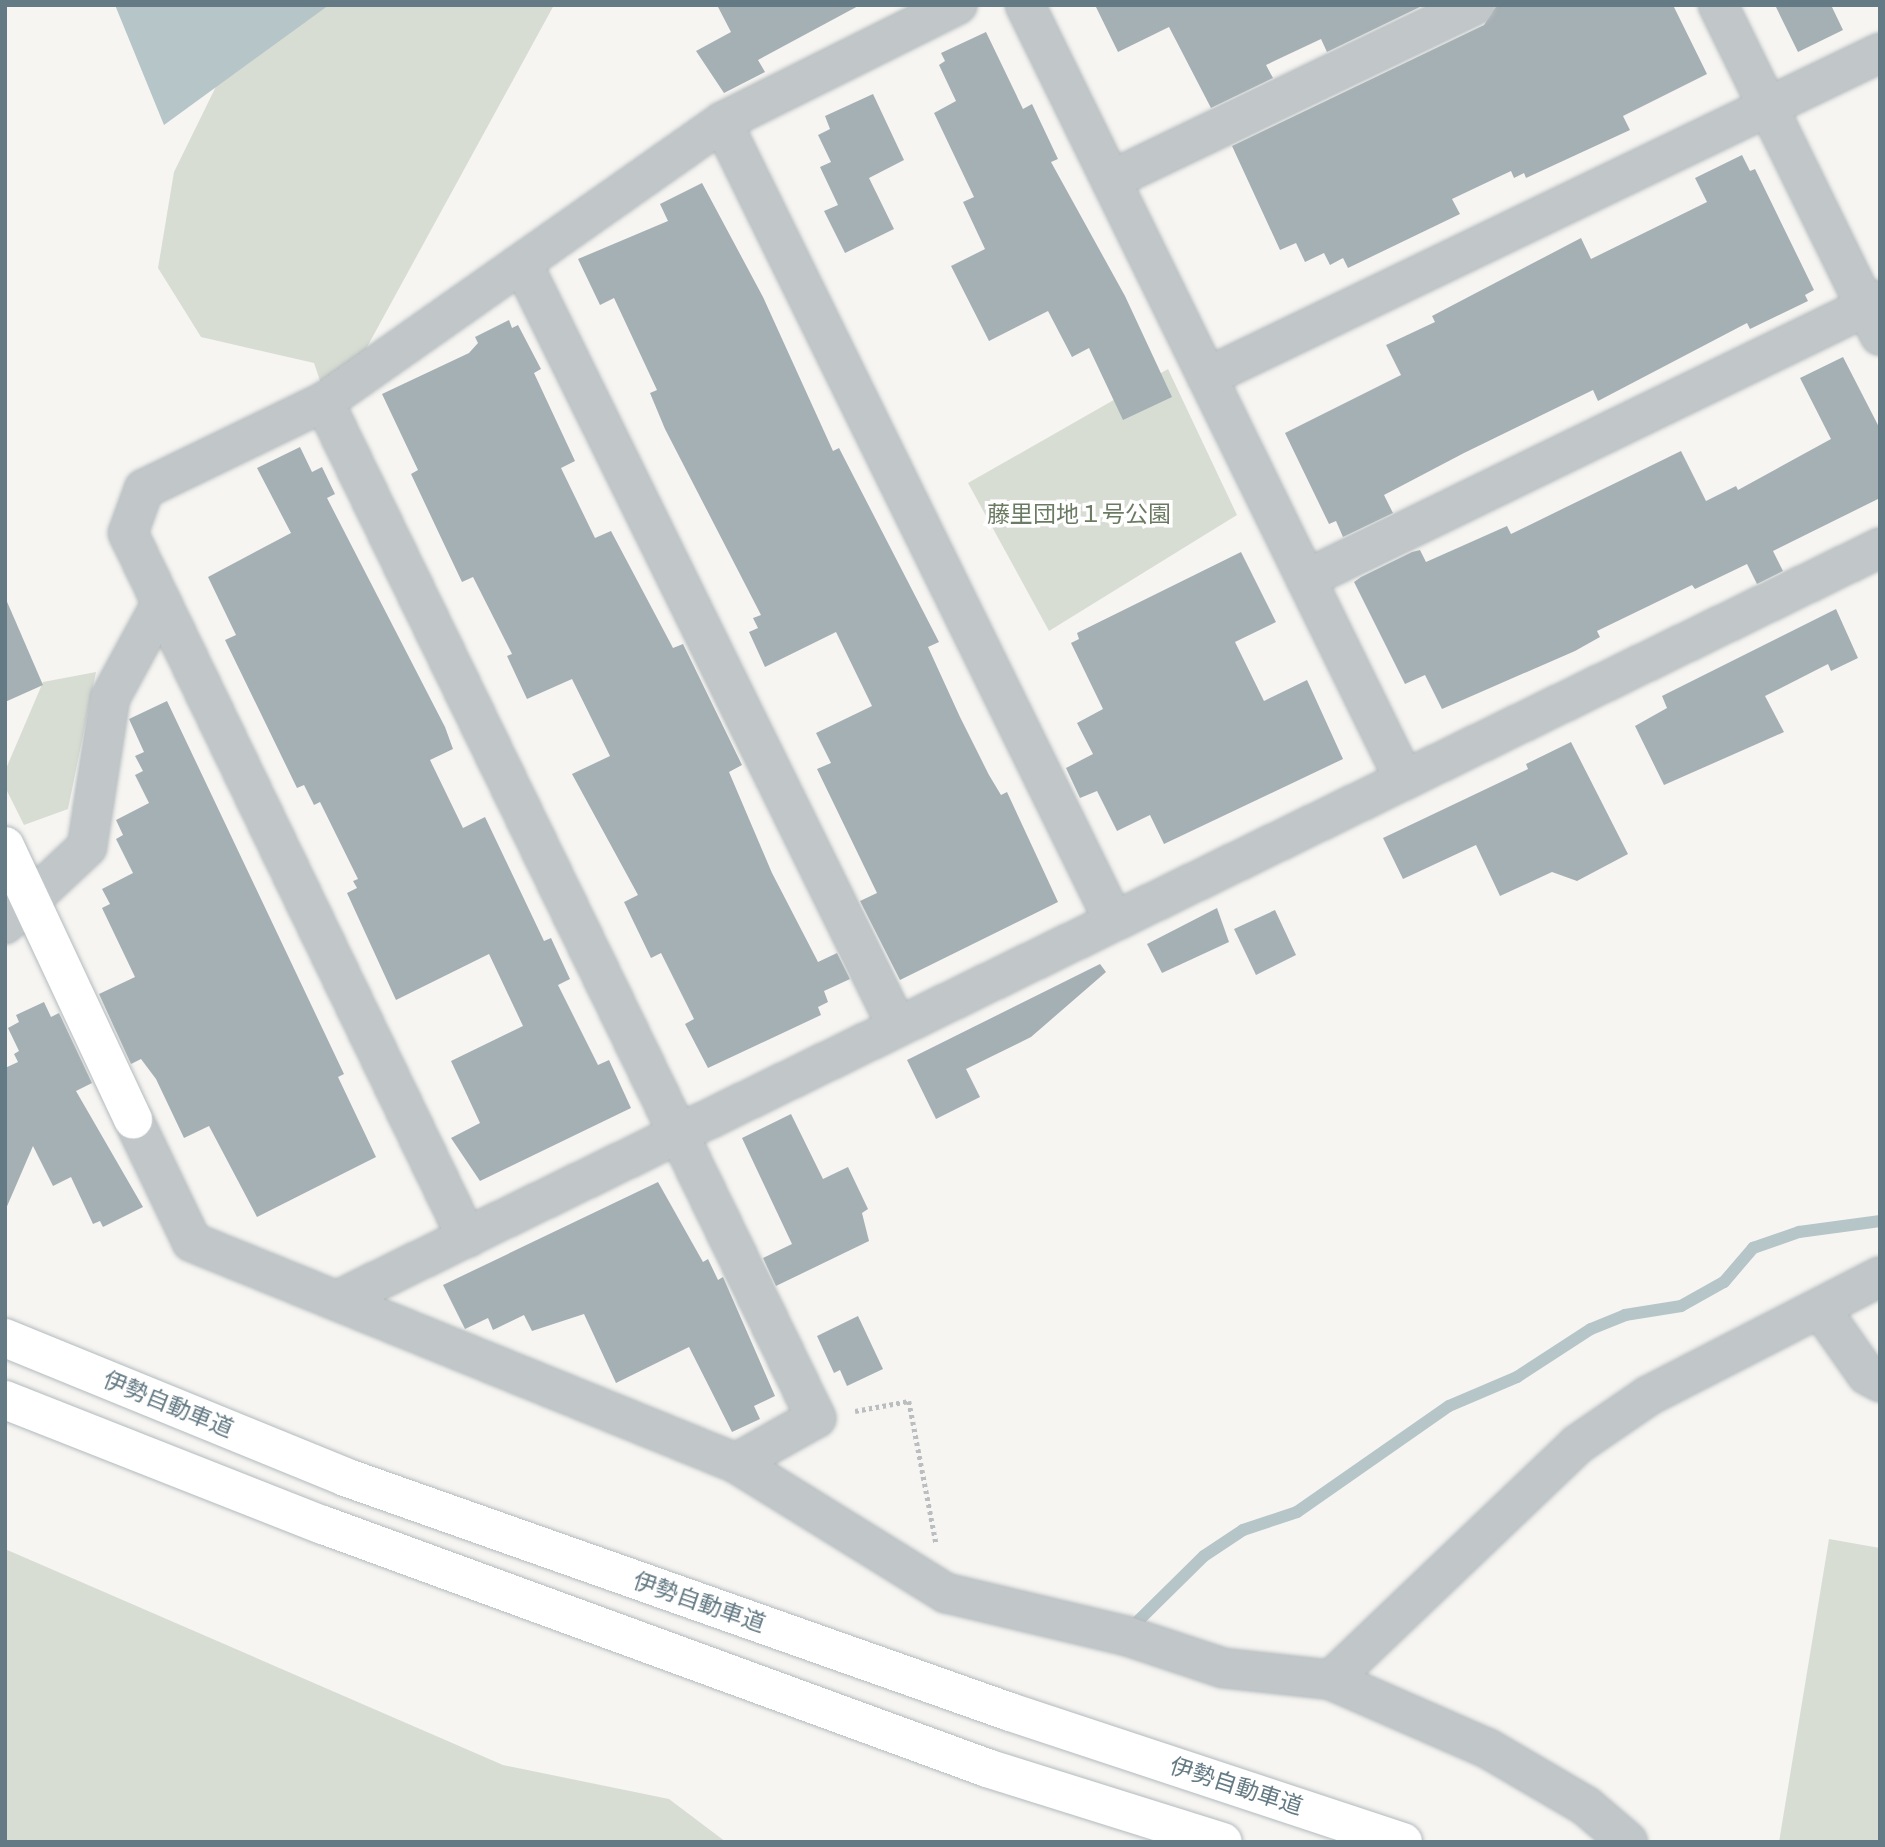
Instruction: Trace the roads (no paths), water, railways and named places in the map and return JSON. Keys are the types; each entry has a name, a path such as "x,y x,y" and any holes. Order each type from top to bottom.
{"main road":[{"path":"5,846 18,914 133,1119"},
{"name":"伊勢自動車道","path":"5,1338 345,1477 1010,1712 1403,1842"},
{"path":"5,1400 323,1525 987,1769 1223,1842"}],"street":[{"path":"467,1238 128,533 144,489 324,402 722,122 957,5"},
{"path":"1025,5 1404,779"},
{"path":"1111,180 1475,5"},
{"path":"1306,579 1875,314 1718,5"},
{"path":"1207,377 1880,53"},
{"path":"722,122 1114,920"},
{"path":"522,263 897,1026"},
{"path":"324,402 816,1418 736,1463"},
{"path":"338,1300 1880,548"},
{"path":"18,914 87,847 110,698 161,604"},
{"path":"133,1119 192,1242 736,1463 946,1593 1127,1636 1223,1668 1331,1680 1487,1748 1587,1806 1628,1842"},
{"path":"1331,1680 1578,1444 1648,1396 1822,1311 1880,1276"},
{"path":"1822,1311 1867,1375 1880,1382"}],"waterway":[{"path":"1137,1622 1204,1556 1243,1530 1297,1512 1449,1406 1517,1377 1591,1329 1625,1315 1681,1306 1724,1282 1753,1248 1799,1232 1880,1221"}],"park label":[{"name":"藤里団地１号公園","path":"1079,515"}]}
